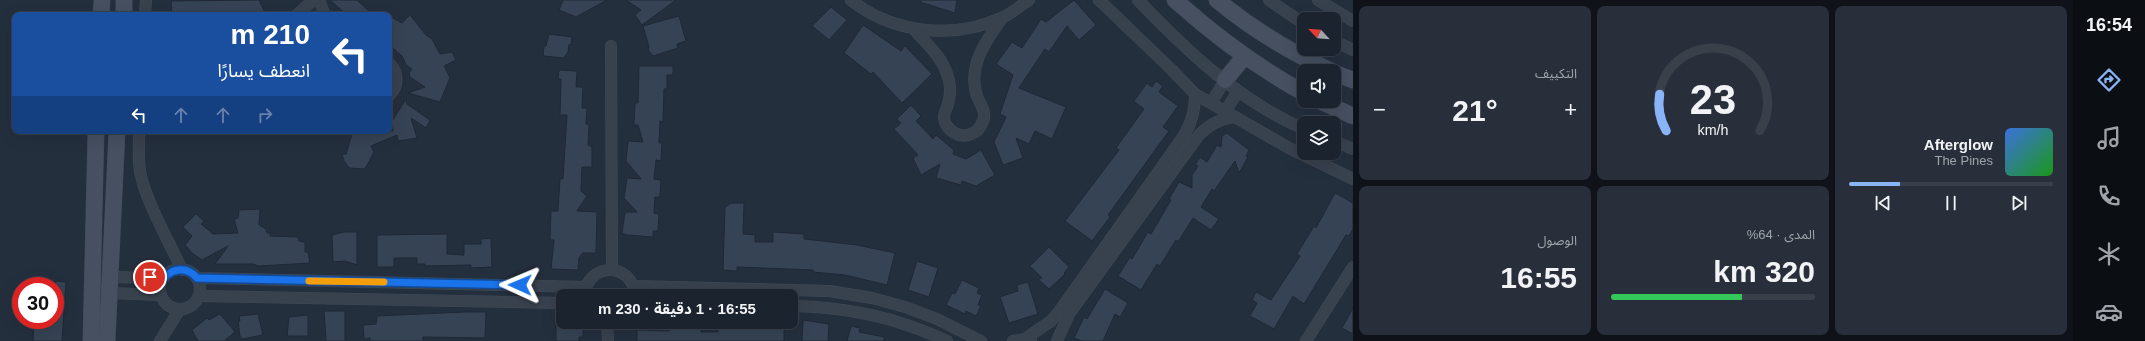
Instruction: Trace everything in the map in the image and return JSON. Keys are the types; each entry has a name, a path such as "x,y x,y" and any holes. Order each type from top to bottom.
{"street":[{"path":"101,12 102,0"},
{"path":"124,0 124,12"},
{"path":"145,12 146,0"},
{"path":"300,12 313,0"},
{"path":"319,0 325,12"},
{"path":"851,0 875,15 899,25 913,28 951,31 977,27 1002,18 1029,0"},
{"path":"1099,0 1195,94 1289,148 1353,179"},
{"path":"1138,0 1182,46 1238,91 1280,117 1297,126"},
{"path":"1175,0 1205,27 1244,57 1297,89"},
{"path":"1217,0 1265,36 1316,64"},
{"path":"1269,0 1297,19"},
{"path":"1318,0 1353,21"},
{"path":"913,28 940,60 947,74 950,88 948,104 944,117 947,126 953,133 963,136 972,134 980,129 984,120 984,110 977,95 974,78 977,61 983,46 1002,18"},
{"path":"1341,44 1353,50"},
{"path":"611,46 612,270"},
{"path":"1211,103 1225,80 1244,57"},
{"path":"392,66 397,76 397,84 392,92"},
{"path":"1341,75 1353,80"},
{"path":"1225,112 1238,91"},
{"path":"1057,341 1069,314 1189,138 1193,118 1195,94"},
{"path":"1335,108 1353,116"},
{"path":"1013,341 1028,340 1061,309 1189,138 1209,125 1222,119 1235,117"},
{"path":"91,341 96,134"},
{"path":"107,341 118,134"},
{"path":"139,134 138,155 145,190 182,270"},
{"path":"1341,144 1353,149"},
{"path":"95,160 116,161"},
{"path":"1306,341 1353,267"},
{"path":"182,270 190,272 197,278 200,287 199,296 190,306 180,309 168,305 161,295 161,286 164,278 172,271 182,270"},
{"path":"586,289 596,274 612,270 623,273 634,289"},
{"path":"110,277 164,278"},
{"path":"133,277 133,294"},
{"path":"197,278 556,290"},
{"path":"798,291 829,291 872,298 905,307 937,319 981,341"},
{"path":"109,294 161,295"},
{"path":"199,296 556,303"},
{"path":"798,306 830,307 864,312 897,321 947,341"},
{"path":"160,341 180,309"},
{"path":"607,329 608,341"}],"building":[{"path":"259,0 265,12 172,12 171,1"},
{"path":"330,0 357,0 370,12 344,12"},
{"path":"563,0 607,0 576,17 559,10"},
{"path":"626,0 676,0 642,25 635,15 641,10"},
{"path":"921,0 957,0 955,13 920,2"},
{"path":"1074,0 1096,25 1079,40 1067,26 1049,52 1045,49 1019,88 1066,107 1052,139 1035,131 1029,144 1016,138 1023,158 1003,165 994,142 1006,117 1000,114 1013,75 996,64 1012,42 1022,48 1041,19 1046,22"},
{"path":"831,7 847,20 829,40 812,26"},
{"path":"410,15 426,35 432,39 440,54 452,52 456,60 444,66 450,78 440,102 408,93 425,87 410,77 409,73 412,69 406,65 402,56 392,48 392,18 402,23"},
{"path":"679,16 686,41 677,44 678,48 653,56 648,50 649,47 643,26"},
{"path":"863,25 901,51 905,46 932,74 902,103 873,72 871,74 844,53"},
{"path":"549,34 572,37 571,45 569,44 568,52 564,58 543,56 544,46 546,46"},
{"path":"639,66 673,66 673,75 667,75 667,89 664,89 663,122 660,121 659,143 662,143 661,161 656,160 654,179 661,180 660,197 655,197 654,213 659,214 658,231 653,231 653,237 627,235 622,233 625,212 637,212 624,198 627,178 641,179 626,161 628,141 643,142 638,125 634,125 635,103 638,103"},
{"path":"559,70 577,71 576,87 583,87 582,108 587,108 586,124 589,124 588,145 592,147 592,167 582,167 581,191 587,196 577,211 597,212 596,253 583,253 579,258 578,270 551,269 554,240 550,240 551,211 558,211 560,179 563,179 567,115 560,115 561,79 558,79"},
{"path":"1156,81 1163,86 1159,92 1178,106 1163,127 1169,131 1108,215 1110,217 1092,241 1065,221 1119,150 1116,148 1144,109 1134,101 1147,83 1152,87"},
{"path":"406,99 407,104 430,120 426,128 411,118 417,138 398,141 397,135 371,146 374,152 365,169 349,168 344,161 342,154 346,154 352,134 392,134 392,121"},
{"path":"911,105 921,116 916,121 933,139 936,135 954,150 953,154 966,159 981,150 995,175 976,186 962,181 961,185 936,178 940,164 921,175 913,158 918,155 894,129 901,123 897,119"},
{"path":"1227,133 1249,150 1246,156 1248,157 1239,173 1235,161 1214,191 1212,189 1201,207 1219,219 1211,230 1193,218 1178,242 1176,240 1160,266 1157,264 1141,290 1118,276 1130,257 1132,259 1148,232 1151,234 1171,200 1169,199 1179,182 1192,188 1192,175 1198,166 1195,165 1200,157 1207,162 1217,145 1221,147 1222,136"},
{"path":"1335,193 1353,203 1353,229 1349,236 1346,235 1304,304 1293,296 1274,329 1250,316 1257,303 1252,300 1256,292 1271,300 1300,256 1297,254 1314,226 1316,228"},
{"path":"731,203 744,203 743,234 755,235 755,242 773,242 773,232 804,234 804,239 857,245 895,253 887,285 845,275 813,272 813,270 737,267 737,271 723,270 725,207"},
{"path":"260,209 259,225 266,229 267,233 270,233 270,236 298,237 299,241 305,242 305,252 308,252 310,263 258,266 254,264 215,264 228,246 202,260 192,253 185,245 192,236 183,227 196,214 204,221 201,224 213,234 238,233 234,219 238,218 239,210"},
{"path":"344,232 357,232 357,265 345,261 333,262 332,235"},
{"path":"447,234 447,254 464,255 464,244 481,244 481,239 491,238 492,267 471,268 471,265 425,266 425,264 417,264 417,258 394,258 394,267 377,267 377,235"},
{"path":"1049,247 1069,267 1064,273 1065,274 1049,289 1038,279 1042,278 1030,266"},
{"path":"917,261 938,268 929,297 908,290"},
{"path":"962,280 979,288 977,293 982,295 978,305 981,306 976,316 966,311 965,314 946,305 952,293 955,294"},
{"path":"64,282 66,282 64,312"},
{"path":"1028,282 1038,314 1009,323 1000,297 1018,291 1017,285"},
{"path":"1105,289 1128,303 1120,317 1115,314 1103,341 1082,341 1074,338 1084,317 1087,319"},
{"path":"1353,308 1353,334 1342,328"},
{"path":"324,311 345,311 345,341 326,341"},
{"path":"486,312 485,338 423,337 423,341 370,341 370,338 364,339 363,325 376,324 377,316"},
{"path":"220,314 235,332 224,341 198,341 192,330 207,318 209,320"},
{"path":"258,314 263,335 242,339 240,336 238,321 240,321 239,316"},
{"path":"308,315 308,336 287,336 289,317"},
{"path":"803,320 829,324 828,341 802,341"},
{"path":"851,326 860,328 859,332 884,337 884,341 847,341"},
{"path":"34,329 63,329 62,341 33,341"},
{"path":"556,329 583,329 583,337 579,337 579,341 556,341"},
{"path":"669,329 701,329 701,332 718,332 718,329 784,329 784,341 637,341 637,330 669,331"}],"slow traffic":[{"path":"309,281 384,282"}],"route":[{"path":"150,277 164,278 172,271 182,270 190,272 197,278 520,285"}]}
